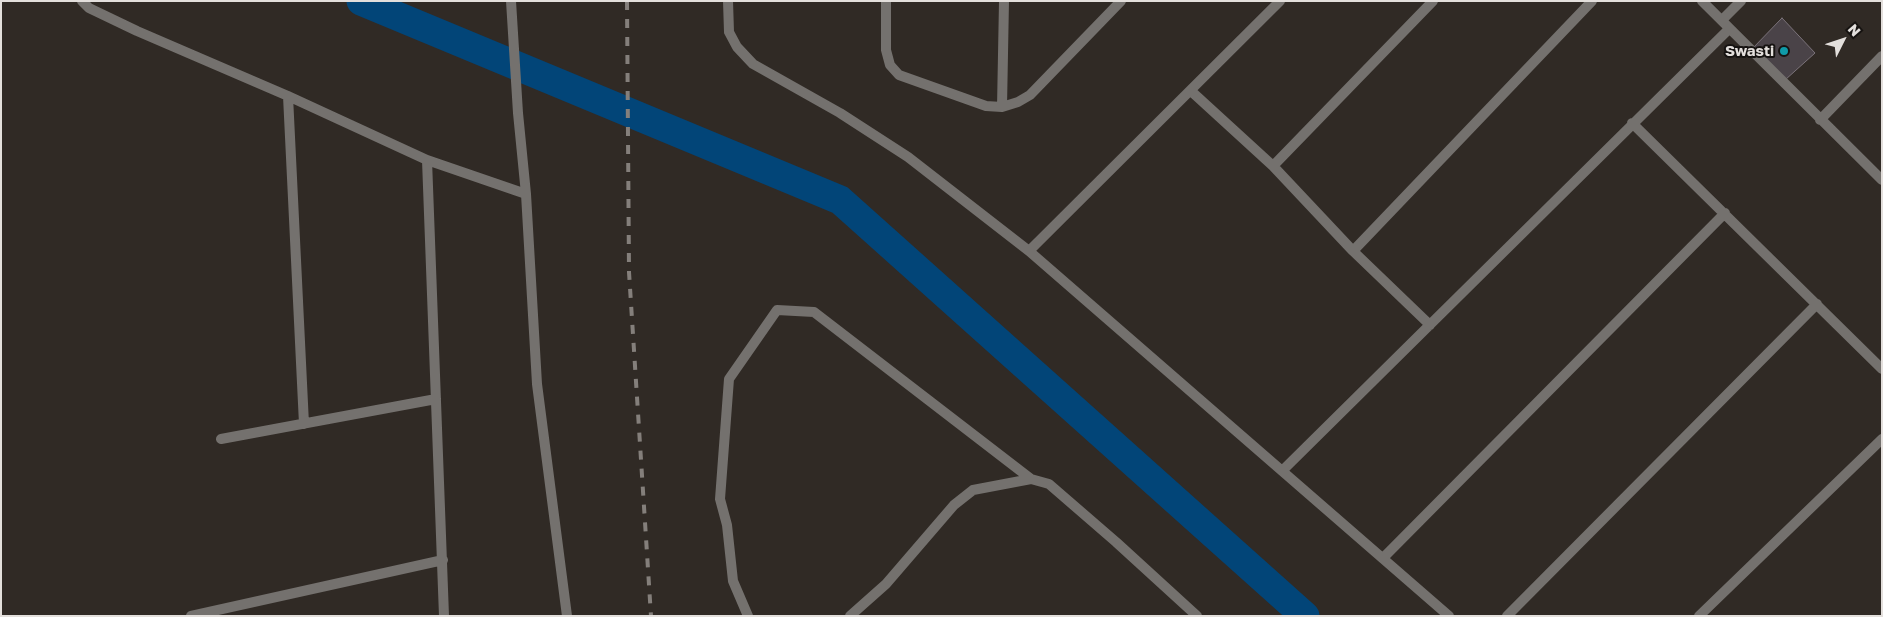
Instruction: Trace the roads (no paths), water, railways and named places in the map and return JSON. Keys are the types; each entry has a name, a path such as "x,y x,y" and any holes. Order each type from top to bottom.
{"street":[{"path":"82,1 88,8 137,31 288,96 427,160 526,194"},
{"path":"511,1 518,113 526,194 537,384 567,616"},
{"path":"728,1 729,32 737,47 753,64 840,114 908,157 1029,251 1449,616"},
{"path":"886,1 886,50 890,65 899,75 986,106 1002,107 1018,102 1030,95 1122,1"},
{"path":"1002,107 1004,1"},
{"path":"1029,251 1280,1"},
{"path":"1273,166 1433,1"},
{"path":"1353,251 1592,1"},
{"path":"1702,1 1882,180"},
{"path":"1722,20 1741,1"},
{"path":"1283,470 1729,29"},
{"path":"1820,120 1882,56"},
{"path":"1190,91 1273,166 1353,251 1430,325"},
{"path":"288,96 304,424"},
{"path":"1632,124 1725,213 1882,369"},
{"path":"427,160 444,616"},
{"path":"1383,558 1725,213"},
{"path":"1507,616 1817,304"},
{"path":"748,616 733,581 726,525 720,499 729,379 777,310 814,312 1031,479 1049,484 1197,616"},
{"path":"221,439 436,399"},
{"path":"1699,616 1882,439"},
{"path":"850,616 886,584 954,505 973,490 1031,479"},
{"path":"191,616 443,560"}],"waterway":[{"path":"361,1 840,200 1305,616"}],"railway":[{"path":"627,1 629,272 651,616"}],"place":[{"name":"Swasti","path":"1784,51"}]}
